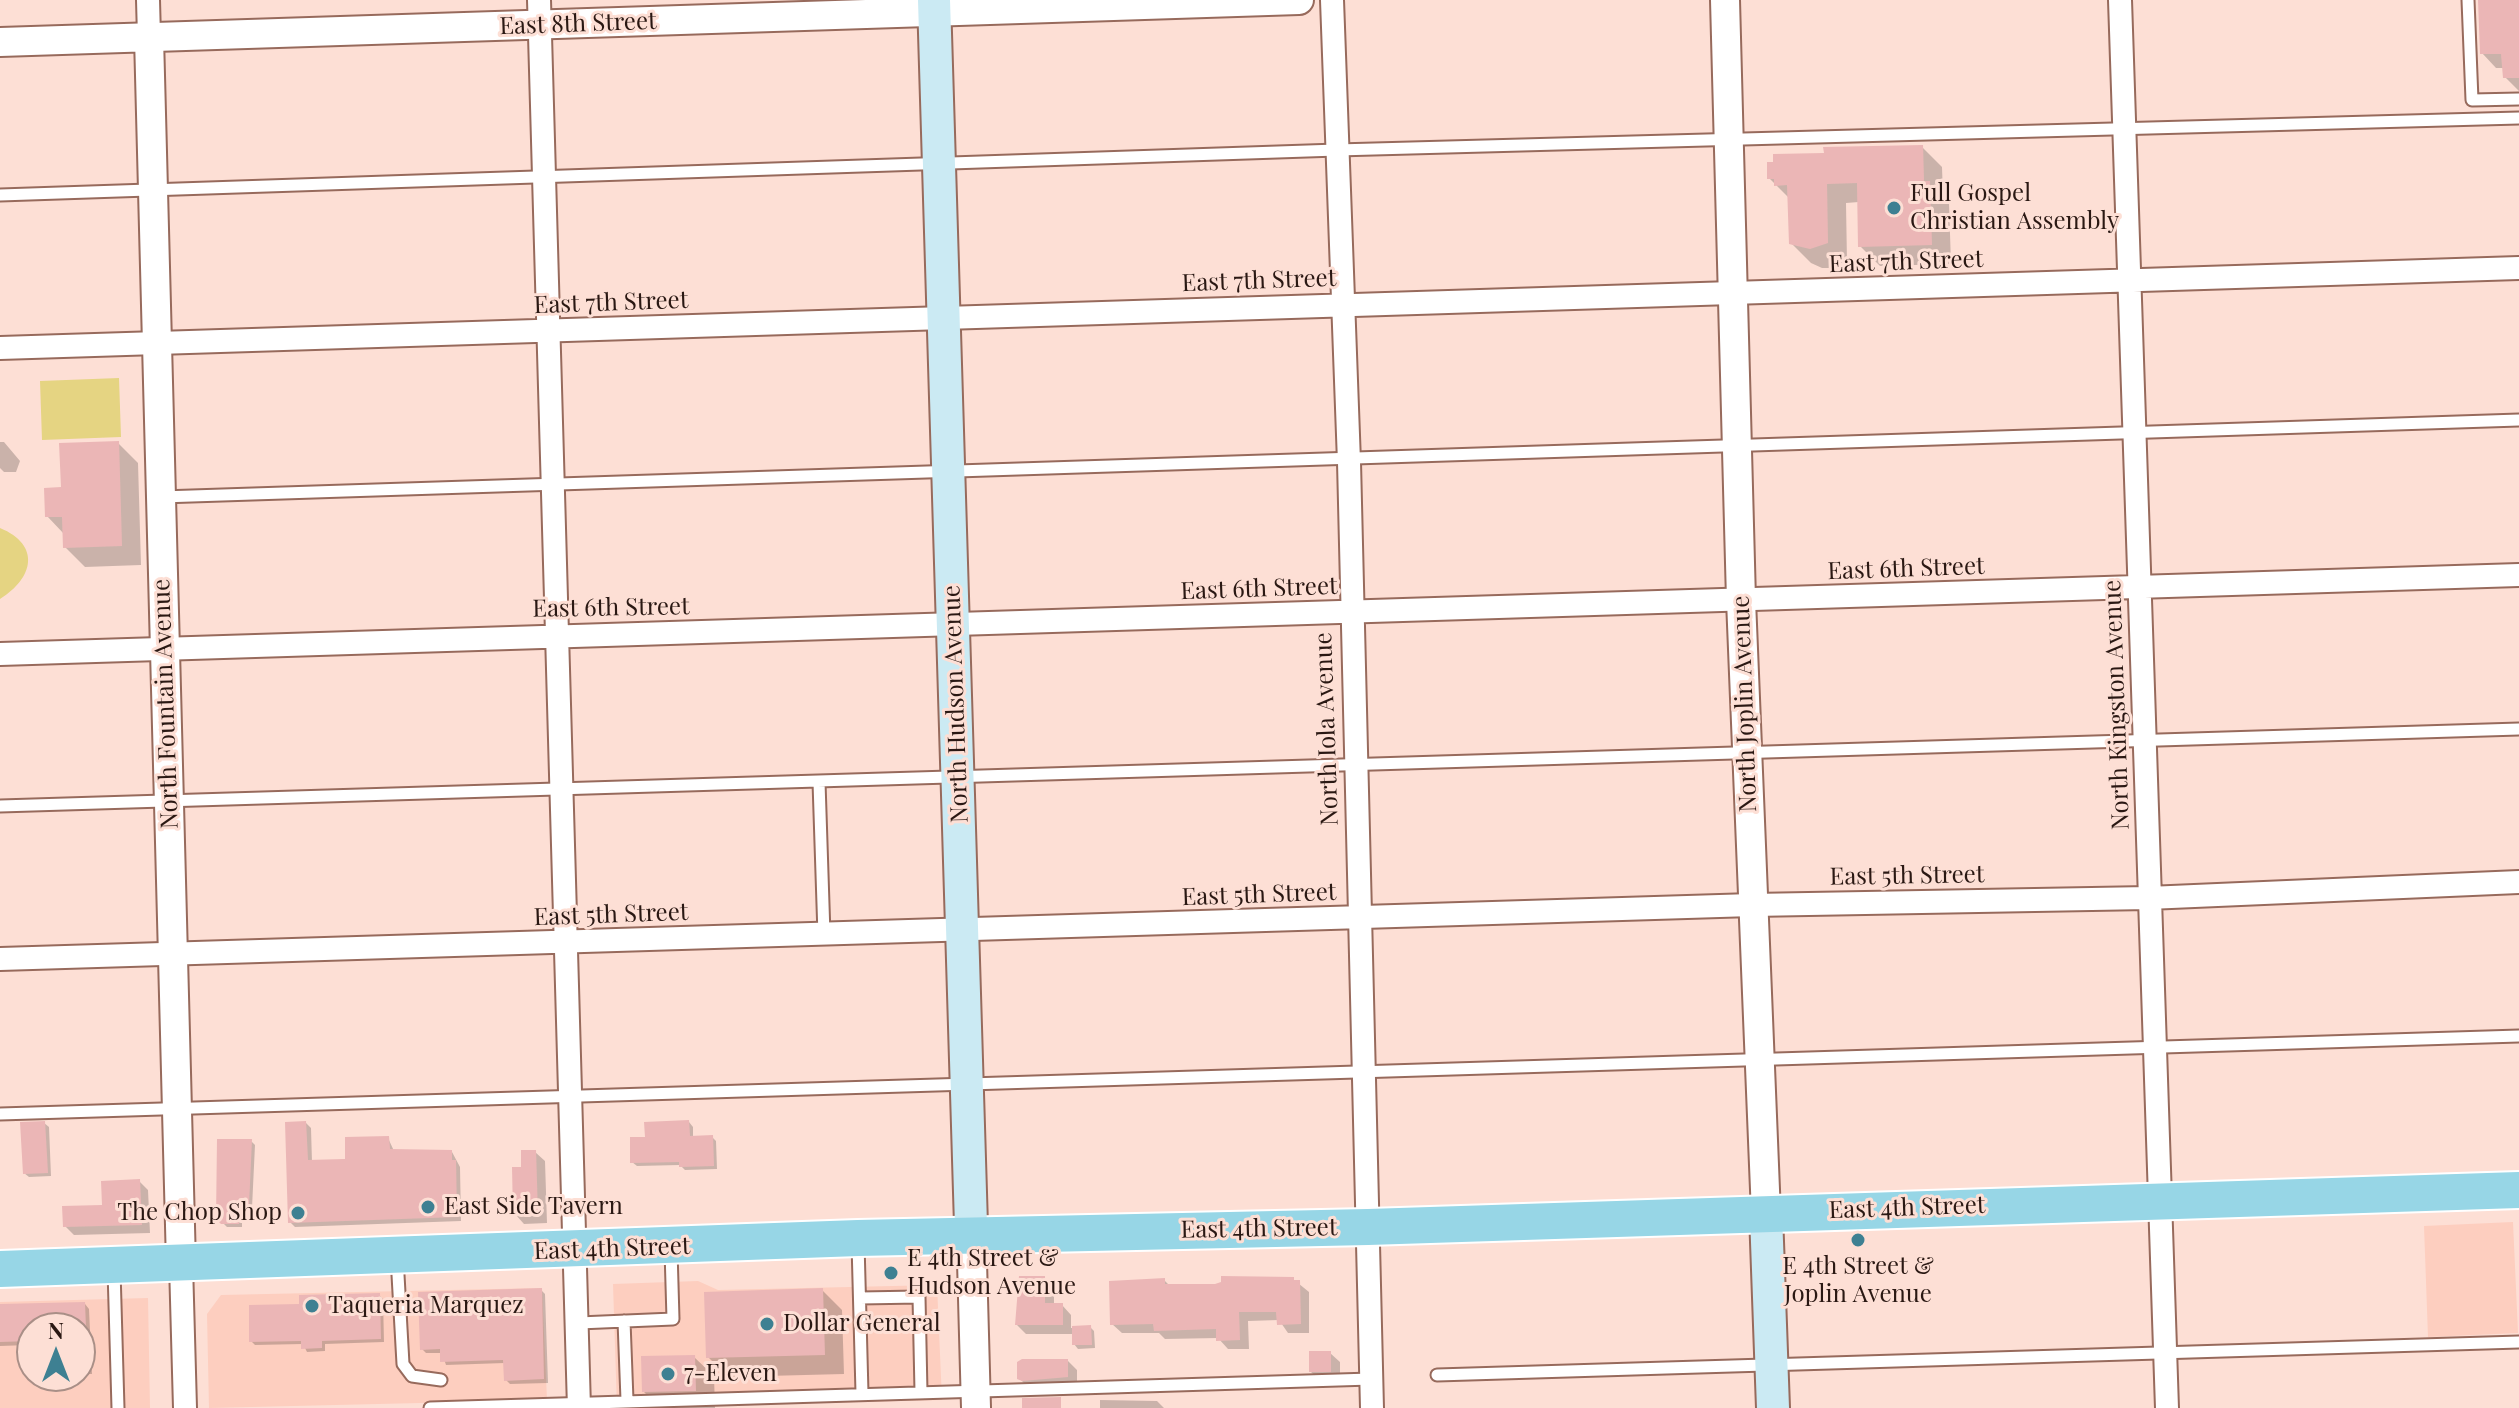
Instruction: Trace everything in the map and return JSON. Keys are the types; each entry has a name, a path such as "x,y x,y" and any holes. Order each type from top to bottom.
{"main road":[{"name":"North Hudson Avenue","path":"934,7 971,1230"},
{"name":"East 4th Street","path":"0,1269 575,1251 971,1230 1368,1227 2519,1190"},
{"name":"North Joplin Avenue","path":"1766,1214 1773,1408"}],"street":[{"name":"North Fountain Avenue","path":"148,0 185,1408"},
{"name":"East 8th Street","path":"0,42 149,37 539,12 1299,0"},
{"name":"North Iola Avenue","path":"1332,0 1349,462 1350,612 1372,1408"},
{"name":"North Joplin Avenue","path":"1725,0 1741,600 1766,1214"},
{"name":"North Kingston Avenue","path":"2120,0 2167,1408"},
{"path":"539,12 579,1405"},
{"name":"East 7th Street","path":"0,348 2519,268"},
{"name":"East 6th Street","path":"0,654 2519,575"},
{"name":"East 5th Street","path":"0,959 1752,905 2148,898 2519,882"},
{"name":"North Hudson Avenue","path":"971,1230 975,1399"}],"lane":[{"path":"2468,0 2472,100 2519,99"},
{"path":"0,195 1337,150 2123,126 2519,118"},
{"path":"161,497 948,471 1349,462 2519,420"},
{"path":"0,806 2519,729"},
{"path":"819,782 824,935"},
{"path":"0,1114 2519,1036"},
{"path":"858,1238 862,1393"},
{"path":"579,1323 673,1319 671,1247"},
{"path":"397,1257 403,1364 412,1376 441,1380"},
{"path":"114,1265 118,1408"},
{"path":"860,1298 919,1297 921,1392"},
{"path":"624,1321 627,1400"},
{"path":"1437,1375 2165,1356 2519,1342"},
{"path":"430,1408 921,1392 975,1399 1371,1379"}],"shaded area":[{"path":"119,378 121,437 42,440 40,381"},
{"path":"0,528 22,543 28,562 20,581 0,599"},
{"path":"2513,1222 2518,1333 2428,1337 2424,1226"},
{"path":"698,1281 718,1290 937,1285 942,1400 617,1408 613,1284"},
{"path":"542,1288 547,1400 209,1408 207,1314 221,1295"},
{"path":"148,1298 150,1408 0,1408 0,1302"}],"building":[{"path":"2478,0 2519,0 2519,78 2503,78 2501,54 2480,54"},
{"name":"Full Gospel Christian Assembly","path":"1923,145 1924,181 1930,181 1932,245 1858,247 1857,183 1827,184 1828,243 1810,249 1789,244 1787,185 1774,186 1774,179 1767,179 1767,162 1773,162 1773,154 1824,153 1823,147"},
{"path":"119,441 122,546 63,548 62,517 45,517 44,488 61,487 59,443"},
{"path":"689,1120 690,1136 713,1135 714,1166 679,1167 679,1162 630,1163 630,1137 645,1137 644,1122"},
{"path":"45,1121 48,1173 23,1174 20,1122"},
{"path":"306,1121 308,1160 345,1159 345,1137 389,1136 390,1149 452,1150 452,1160 456,1160 457,1217 288,1223 285,1122"},
{"path":"217,1139 252,1139 249,1205 239,1205 239,1224 221,1224 216,1219"},
{"path":"521,1150 536,1150 538,1215 513,1215 512,1167 521,1167"},
{"path":"140,1179 142,1225 63,1227 62,1206 102,1205 101,1181"},
{"path":"1019,1276 1045,1276 1045,1303 1063,1303 1063,1325 1015,1325"},
{"path":"1221,1276 1294,1277 1294,1280 1300,1280 1301,1324 1277,1325 1276,1312 1239,1312 1240,1340 1216,1341 1216,1329 1154,1331 1153,1324 1110,1325 1109,1281 1165,1278 1165,1284 1215,1284 1221,1282"},
{"path":"542,1288 544,1379 504,1381 503,1360 440,1362 440,1349 420,1350 418,1292"},
{"path":"823,1288 825,1355 706,1358 704,1292"},
{"path":"380,1293 381,1339 322,1341 322,1348 301,1349 301,1341 249,1342 249,1305 299,1304 299,1295"},
{"path":"85,1302 85,1312 16,1312 16,1342 0,1342 0,1304"},
{"path":"1091,1325 1092,1345 1072,1345 1072,1326"},
{"path":"1309,1351 1331,1351 1331,1372 1309,1372"},
{"name":"7-Eleven","path":"695,1355 696,1391 642,1392 641,1356"},
{"path":"1022,1359 1068,1359 1068,1377 1022,1381 1017,1379 1017,1362"},
{"path":"1061,1397 1061,1408 1022,1408 1022,1398"}],"place":[{"name":"Full Gospel Christian Assembly","path":"1894,208"},
{"name":"East Side Tavern","path":"428,1207"},
{"name":"The Chop Shop","path":"298,1213"},
{"name":"E 4th Street & Joplin Avenue","path":"1858,1240"},
{"name":"E 4th Street & Hudson Avenue","path":"891,1273"},
{"name":"Taqueria Marquez","path":"312,1306"},
{"name":"Dollar General","path":"767,1324"},
{"name":"7-Eleven","path":"668,1374"}]}
